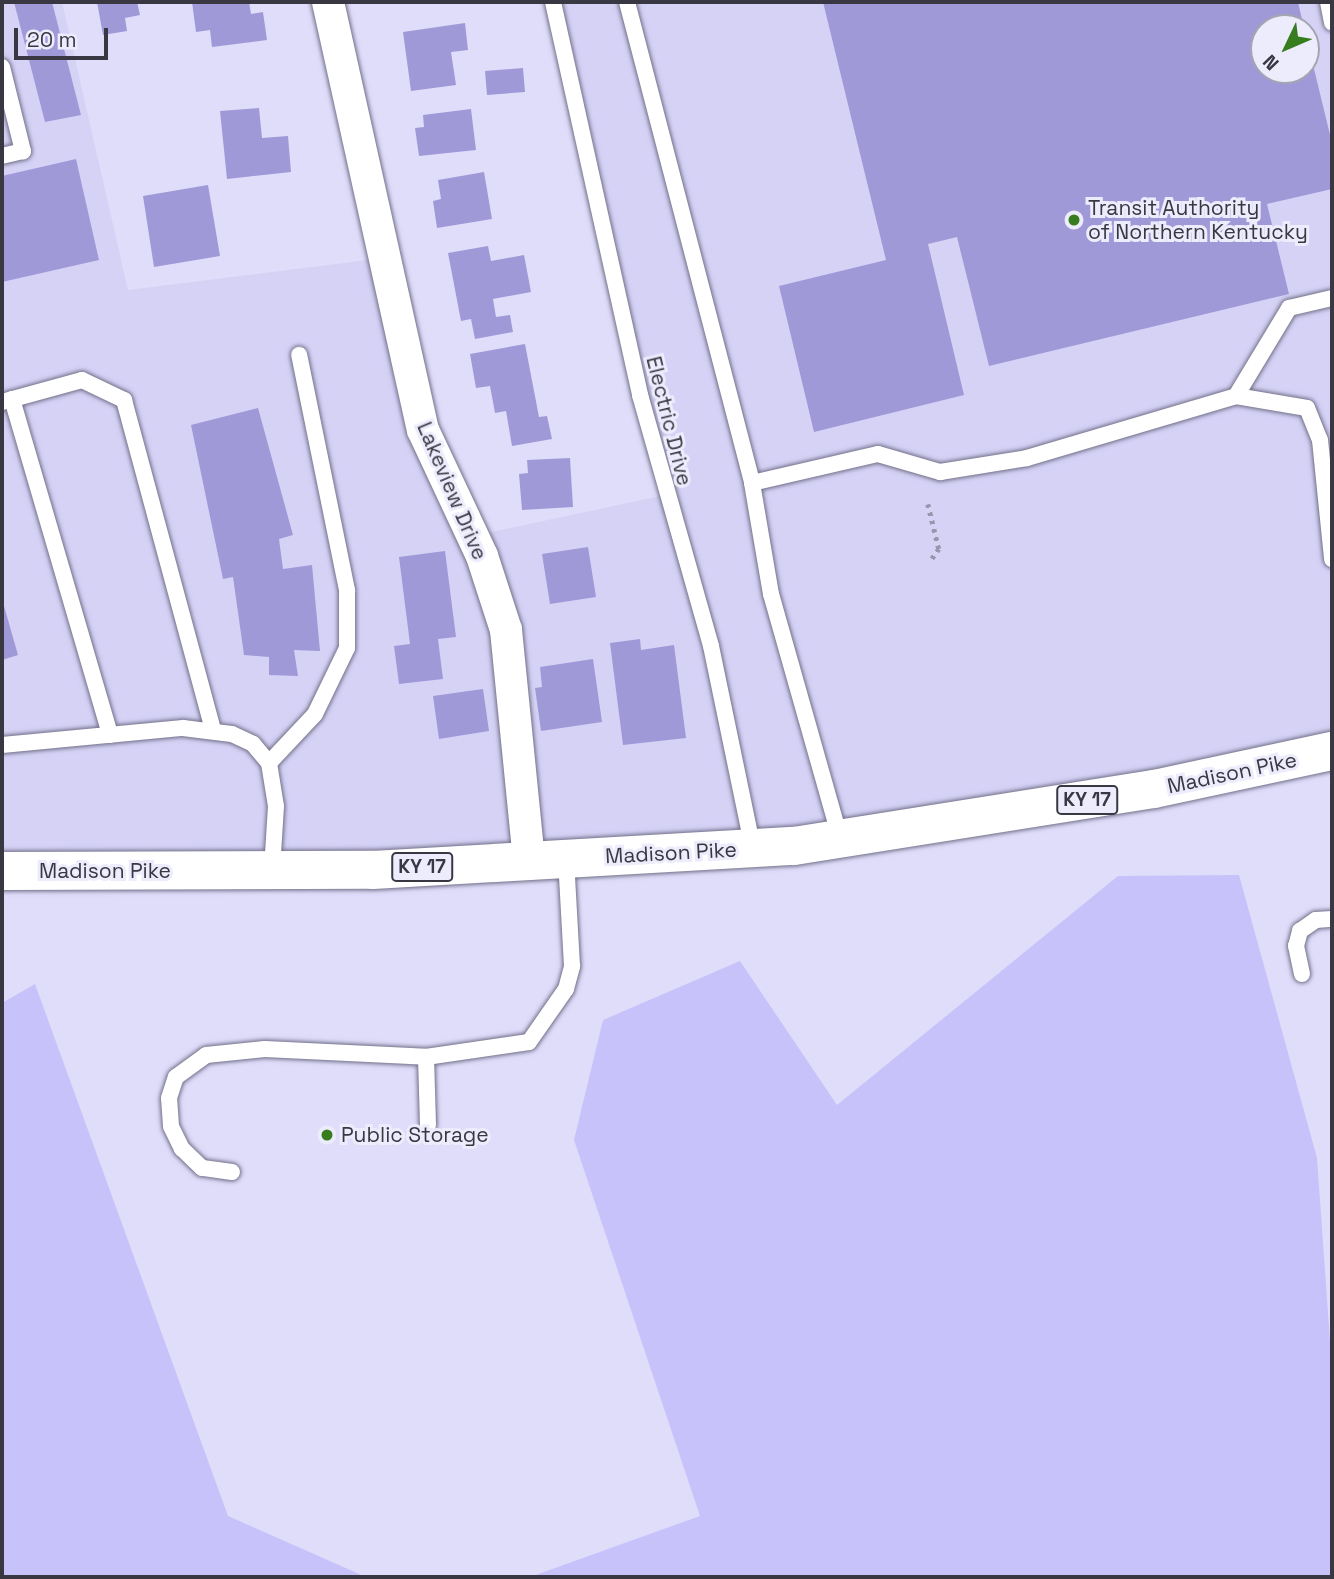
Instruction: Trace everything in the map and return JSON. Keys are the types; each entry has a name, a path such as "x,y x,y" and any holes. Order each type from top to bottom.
{"main road":[{"name":"Madison Pike","path":"2,871 373,870 753,849 841,841 1154,789 1332,751"}],"street":[{"name":"Lakeview Drive","path":"328,2 423,430 482,556 506,630 548,859"}],"lane":[{"name":"Electric Drive","path":"553,2 640,395 711,646 753,849"},
{"path":"627,2 752,483 771,594 841,841"},
{"path":"1328,2 1332,23"},
{"path":"2,68 23,151 2,156"},
{"path":"1236,396 1289,309 1332,298"},
{"path":"269,763 315,714 347,648 347,590 299,355"},
{"path":"110,735 7,400 82,380 124,400 213,730"},
{"path":"752,483 878,454 940,472 1027,458 1236,396 1307,408 1320,440 1332,559"},
{"path":"2,745 110,735 213,730 253,744 269,763 276,806 272,870"},
{"path":"232,1172 202,1168 182,1149 171,1126 169,1098 176,1077 206,1055 265,1049 426,1057 529,1042 544,1025 566,989 572,966 548,859"},
{"path":"1303,974 1296,946 1300,931 1316,920 1332,919"},
{"path":"426,1057 428,1125"}],"path":[{"path":"928,504 939,549 932,559"}],"shaded area":[{"path":"2,2 62,2 128,290 384,258 473,536 665,495 553,2 1332,2 1332,751 841,841 2,871"},
{"path":"1239,875 1317,1158 1332,1370 1332,1577 530,1577 700,1516 574,1140 603,1020 740,961 837,1105 1118,876"},
{"path":"35,984 228,1516 366,1577 2,1577 2,1003"}],"building":[{"path":"14,2 52,2 81,115 45,122"},
{"path":"97,2 137,2 140,15 125,18 127,31 103,35"},
{"path":"192,2 249,2 251,14 263,12 267,40 212,47 210,30 196,32"},
{"name":"Transit Authority of Northern Kentucky","path":"823,2 1298,2 1301,14 1250,14 1250,84 1318,84 1332,143 1332,189 1267,204 1289,294 989,366 957,237 928,244 964,395 814,432 779,286 886,260"},
{"path":"465,23 468,50 451,52 456,85 411,91 403,32"},
{"path":"523,68 525,92 487,95 485,71"},
{"path":"259,108 262,138 288,136 291,172 227,179 220,111"},
{"path":"471,109 476,150 419,156 415,128 424,127 423,115"},
{"path":"76,159 99,260 2,282 2,176"},
{"path":"484,172 492,219 437,228 433,201 441,199 438,180"},
{"path":"208,185 220,256 154,267 143,196"},
{"path":"488,246 491,261 524,255 531,292 493,299 496,317 510,315 513,332 475,339 471,319 461,321 448,253"},
{"path":"525,344 539,417 547,416 552,439 512,446 506,411 495,413 490,386 476,388 470,354"},
{"path":"258,408 293,535 279,539 283,569 312,565 320,651 294,650 298,676 269,675 269,657 244,655 233,577 223,579 191,425"},
{"path":"570,458 573,507 522,510 519,474 528,473 527,460"},
{"path":"588,547 596,597 550,604 542,554"},
{"path":"445,551 456,637 438,639 443,679 399,684 394,646 410,644 399,557"},
{"path":"2,599 18,655 2,660"},
{"path":"640,639 641,650 674,645 686,738 623,745 610,643"},
{"path":"593,659 602,722 541,731 535,688 542,687 540,667"},
{"path":"483,689 489,731 439,739 433,696"}],"place":[{"name":"Transit Authority of Northern Kentucky","path":"1074,220"},
{"name":"Public Storage","path":"327,1135"}]}
